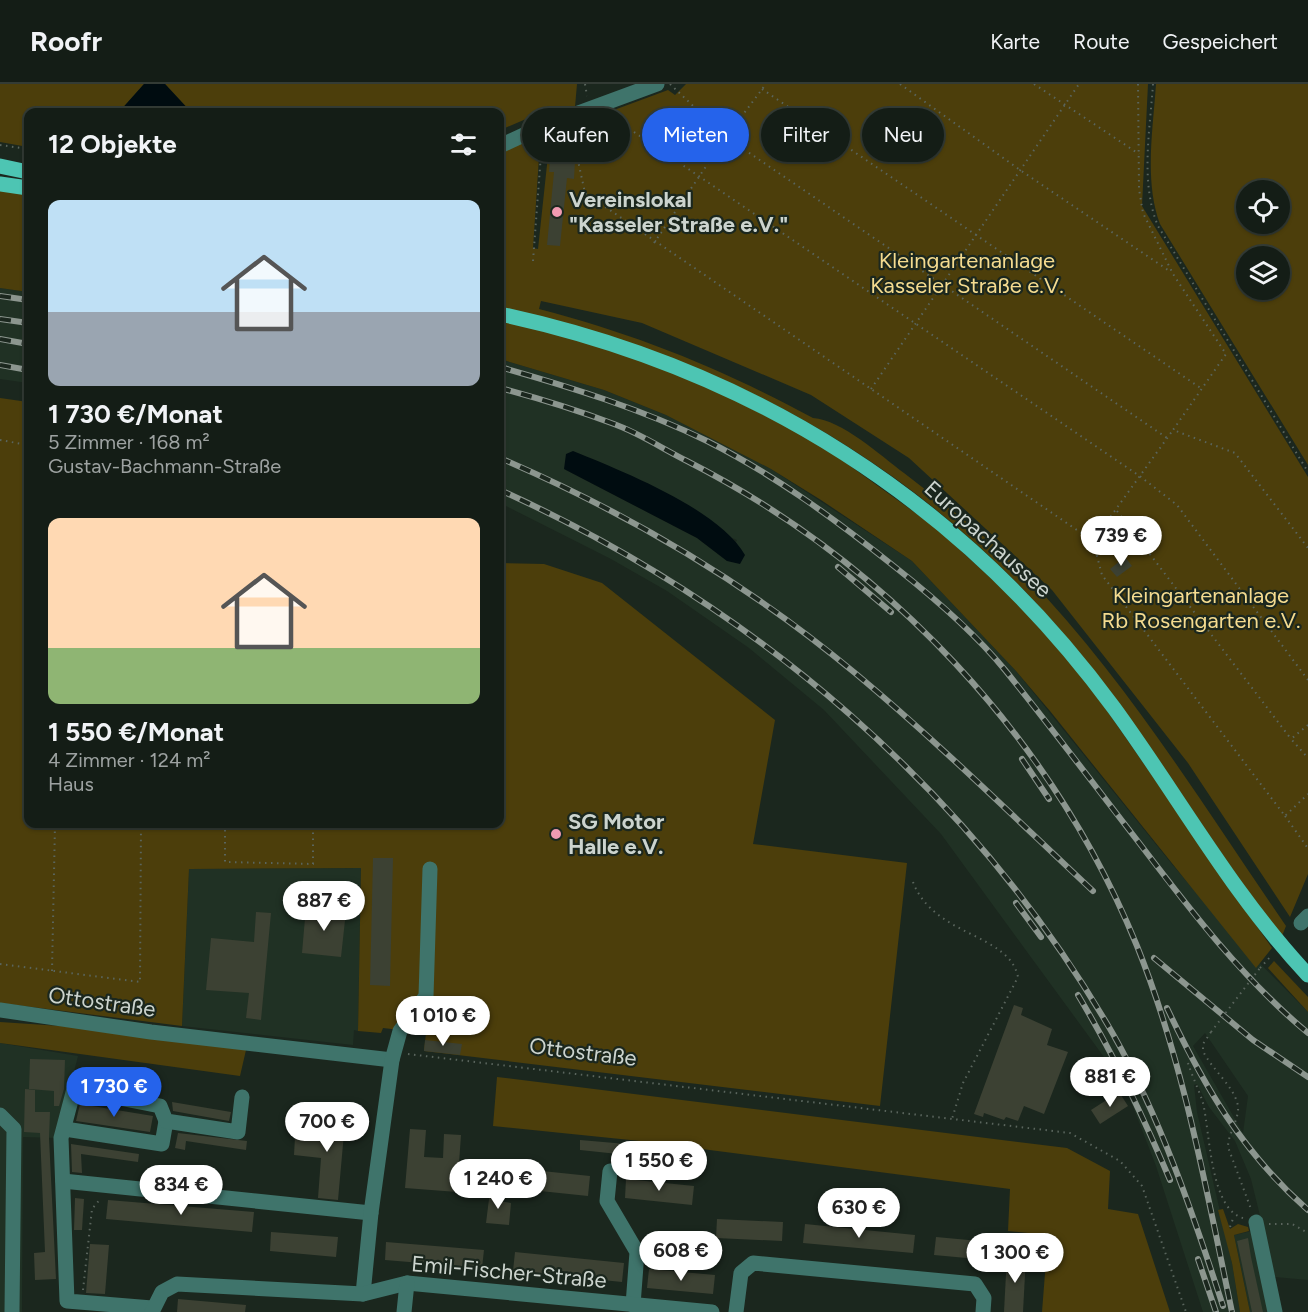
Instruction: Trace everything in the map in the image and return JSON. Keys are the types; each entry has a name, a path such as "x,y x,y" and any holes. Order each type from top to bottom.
{"main road":[{"path":"0,166 24,171"},
{"path":"0,184 24,187"},
{"name":"Europachaussee","path":"504,315 615,344 718,383 817,435 877,474 939,521 1023,598 1068,649 1115,709 1250,907 1308,975"}],"street":[{"path":"592,108 657,84"},
{"path":"504,144 522,136"},
{"path":"363,1294 371,1213 392,1060 400,1030 426,996 430,869"},
{"name":"Ottostraße","path":"0,1010 151,1032 392,1060"},
{"path":"63,1134 162,1144 166,1121 160,1106 74,1089 63,1134 68,1301 152,1310"},
{"path":"166,1121 238,1132 242,1097"},
{"path":"0,1115 14,1129 6,1219 8,1310"},
{"path":"610,1171 607,1201 637,1251 633,1305"},
{"path":"63,1181 371,1213"},
{"path":"1256,1222 1275,1312"},
{"path":"736,1312 741,1273 753,1263 975,1284 984,1305"},
{"name":"Emil-Fischer-Straße","path":"152,1310 162,1292 177,1284 363,1294 407,1284 569,1305 633,1305 712,1312"},
{"path":"404,1312 407,1284"}],"path":[{"path":"670,84 696,108"},
{"path":"747,108 766,84"},
{"path":"900,84 1020,170 1173,273"},
{"path":"1034,84 1139,154"},
{"path":"871,390 1079,84"},
{"path":"1093,541 1117,511 1226,354 1173,273 1143,213 1138,84"},
{"path":"1153,84 1148,189 1150,208 1158,226 1308,472"},
{"path":"762,89 1202,389"},
{"path":"634,132 1141,477 1177,505 1308,680"},
{"path":"0,145 24,148"},
{"path":"749,152 1167,438"},
{"path":"533,261 540,162"},
{"path":"578,162 585,193 654,243 1093,541 1102,575 1307,847"},
{"path":"654,243 709,162"},
{"path":"1173,430 1235,453 1308,548"},
{"path":"0,440 24,444"},
{"path":"1117,511 1291,739 1308,758"},
{"path":"1291,739 1308,725"},
{"path":"1285,816 1308,794"},
{"path":"52,971 55,828"},
{"path":"0,964 140,982 141,828"},
{"path":"225,828 225,862 313,864 313,828"},
{"path":"913,882 918,895 936,915 994,946 1014,966 1018,977 963,1083 952,1119"},
{"path":"1256,1222 1228,1147 1228,1137 1237,1115 1237,1101 1203,1051 1203,1044 1260,968"},
{"name":"Ottostraße","path":"392,1060 404,1054 1070,1133 1120,1161 1142,1186 1186,1312"},
{"path":"1188,1063 1202,1102 1220,1192 1226,1207 1234,1216 1256,1222 1292,1224 1308,1233"},
{"path":"82,1302 92,1209 111,1186"},
{"path":"1230,1227 1234,1216"}],"shaded area":[{"path":"144,84 165,84 187,108 123,108"},
{"path":"0,288 24,291 24,382 0,379"},
{"path":"504,360 604,390 666,415 771,469 912,561 1016,671 1171,863 1237,940 1308,1012 1308,1280 1275,1277 1251,1179 1235,1141 1209,1107 1197,1084 1194,1085 1197,1112 1232,1263 1240,1312 1203,1312 1156,1166 1120,1079 941,834 824,710 749,648 667,591 611,559 504,505","holes":["564,469 737,540 727,561 697,538","1205,1033 1248,1096 1243,1133 1193,1046"]},
{"path":"573,451 668,493 692,507 732,538 745,555 740,564 727,561 697,538 564,469 566,454"},
{"path":"361,868 358,1031 354,1030 353,1045 182,1026 189,869"},
{"path":"0,1043 78,1056 57,1138 23,1137 22,1312 0,1312"},
{"path":"1252,1231 1270,1312 1250,1312 1234,1235"}],"green space":[{"path":"0,84 144,84 123,108 24,108 24,146 0,142"},
{"path":"165,84 577,84 575,107 522,108 522,121 505,128 506,137 504,139 504,108 187,108"},
{"name":"Kleingartenanlage Kasseler Straße e.V.","path":"686,84 1148,84 1142,206 1308,477 1308,874 1290,917 1188,763 1052,590 909,458 811,395 642,323 541,301 539,309 646,342 746,384 813,418 836,425 872,448 982,535 1026,576 1063,616 1131,701 1286,926 1282,936 1257,904 1120,704 1095,672 1035,602 971,539 903,484 830,436 754,394 674,359 589,330 504,308 504,151 522,142 522,162 539,162 533,248 538,249 547,162 630,162 630,108 619,108 668,90 675,95"},
{"path":"1156,84 1308,84 1308,465 1160,224 1152,190 1152,137"},
{"path":"0,188 24,191 24,291 0,288"},
{"path":"504,321 577,339 688,377 814,440 935,527 1018,603 1087,682 1272,948 1256,968 1050,711 1016,671 912,561 771,469 666,415 604,390 504,360"},
{"name":"SG Motor Halle e.V.","path":"0,398 24,401 24,828 504,828 504,563 544,564 602,583 775,720 753,844 907,863 880,1106 424,1051 426,1033 383,1028 381,1033 358,1031 361,868 189,869 182,1026 0,1003"},
{"path":"1274,961 1308,997 1308,1012 1268,968"},
{"path":"0,1022 106,1029 246,1050 240,1076 0,1043"},
{"path":"497,1077 1067,1148 1110,1171 1108,1209 1138,1214 1170,1312 1042,1312 1048,1235 1008,1231 1010,1189 640,1141 493,1126"},
{"path":"1223,1209 1230,1229 1238,1224 1248,1227 1249,1231 1234,1235 1250,1312 1240,1312 1232,1263 1218,1210"}],"building":[{"name":"Vereinslokal \"Kasseler Straße e.V.\"","path":"550,162 575,162 574,179 567,178 560,246 547,245 554,172 549,172"},
{"path":"1125,557 1132,566 1117,577 1110,569"},
{"path":"373,858 393,858 390,986 370,985"},
{"path":"306,907 346,911 341,957 302,953"},
{"path":"256,912 271,913 261,1020 246,1018 249,993 206,990 211,938 254,942"},
{"path":"1014,1005 1023,1008 1021,1015 1052,1029 1047,1045 1068,1052 1044,1114 1024,1106 1018,1121 1006,1117 1004,1120 984,1113 983,1117 974,1114"},
{"path":"425,1040 462,1044 460,1055 424,1051"},
{"path":"30,1059 65,1060 64,1089 59,1106 54,1106 54,1091 29,1089"},
{"path":"1098,1060 1105,1071 1076,1088 1070,1078"},
{"path":"25,1089 35,1090 35,1112 50,1112 49,1138 56,1279 35,1280 34,1253 45,1252 40,1133 24,1132"},
{"path":"1119,1092 1128,1106 1100,1124 1091,1110"},
{"path":"172,1102 231,1112 229,1121 173,1111"},
{"path":"80,1104 153,1116 150,1132 76,1121"},
{"path":"325,1109 346,1111 338,1200 318,1198 321,1158 294,1155 295,1137 323,1140"},
{"path":"410,1129 426,1130 424,1157 443,1158 444,1134 461,1135 457,1192 405,1188"},
{"path":"178,1133 247,1141 246,1150 186,1141 185,1150 175,1148"},
{"path":"580,1140 638,1145 637,1156 580,1150"},
{"path":"71,1144 139,1154 138,1162 81,1154 82,1173 72,1172"},
{"path":"523,1169 590,1176 588,1196 521,1189"},
{"path":"626,1179 694,1186 692,1205 625,1198"},
{"path":"490,1191 500,1191 499,1201 511,1203 509,1225 486,1223"},
{"path":"75,1198 84,1199 82,1230 74,1230"},
{"path":"108,1200 254,1212 252,1232 106,1219"},
{"path":"717,1219 783,1222 782,1241 716,1238"},
{"path":"805,1224 915,1235 913,1253 803,1243"},
{"path":"271,1232 338,1237 336,1257 270,1251"},
{"path":"936,1237 1001,1243 999,1261 934,1255"},
{"path":"1248,1238 1263,1312 1252,1312 1237,1241"},
{"path":"386,1242 484,1250 482,1268 385,1260"},
{"path":"90,1244 109,1245 105,1294 86,1293"},
{"path":"515,1252 624,1263 622,1282 513,1271"},
{"path":"1007,1255 1026,1256 1023,1312 1004,1312"},
{"path":"649,1269 715,1275 713,1294 647,1288"},
{"path":"178,1299 246,1305 245,1312 177,1312"}],"railway":[{"path":"0,296 24,299"},
{"path":"0,319 24,322"},
{"path":"0,339 24,343"},
{"path":"0,365 24,369"},
{"path":"504,368 631,409 682,429 732,454 781,483 828,515 924,590 993,656 1219,943 1262,990 1308,1033"},
{"path":"504,389 572,409 642,436 760,503 830,550 895,604 955,663 1010,728 1059,796 1101,869 1137,946 1154,990 1181,1081 1232,1312"},
{"path":"504,460 594,502 685,553 729,580 814,640 886,699 976,780 1093,891"},
{"path":"504,492 594,536 683,589 769,649 849,714 924,785 994,863 1057,946 1113,1034 1130,1066 1175,1167 1223,1306"},
{"path":"838,567 891,612"},
{"path":"1022,759 1049,799"},
{"path":"1016,903 1041,937"},
{"path":"1154,958 1253,1040 1308,1077"},
{"path":"1078,995 1127,1086 1170,1180"},
{"path":"1167,1008 1210,1091 1244,1141 1263,1165 1308,1210"},
{"path":"1198,1259 1216,1312"}],"place":[{"name":"Vereinslokal \"Kasseler Straße e.V.\"","path":"557,212"},
{"name":"SG Motor Halle e.V.","path":"556,834"}],"park label":[{"name":"Kleingartenanlage Rb Rosengarten e.V.","path":"1201,608"}]}
